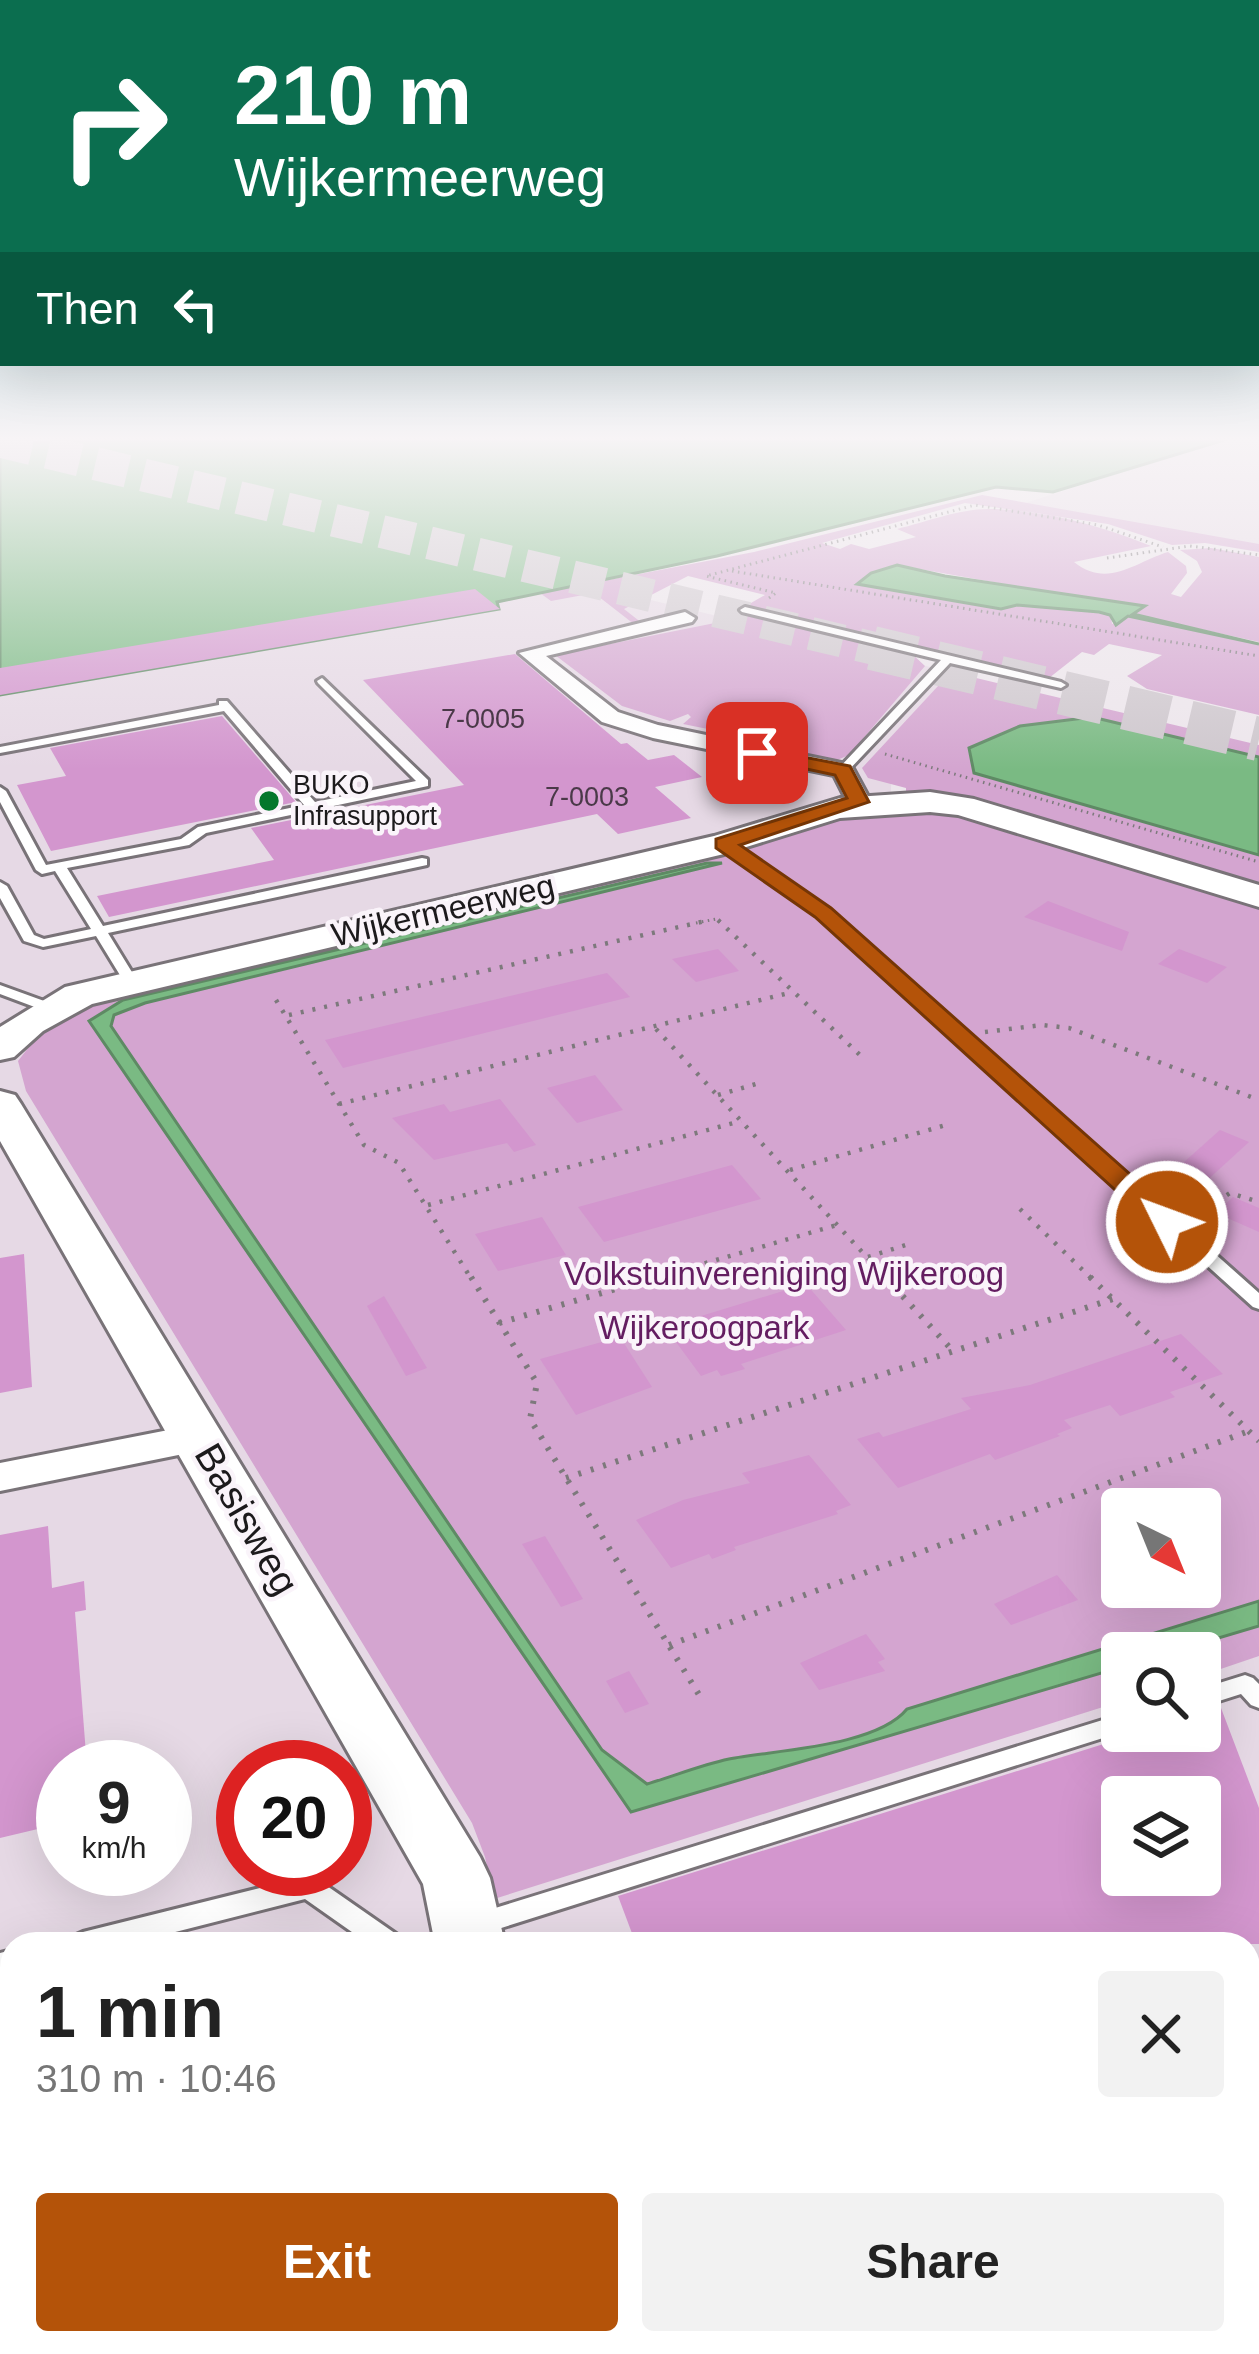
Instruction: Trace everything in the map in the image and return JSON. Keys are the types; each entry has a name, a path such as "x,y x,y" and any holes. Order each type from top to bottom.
{"street":[{"path":"685,618 529,653 610,717 653,731 843,770 859,802"},
{"name":"Wijkermeerweg","path":"27,1026 79,994 724,844 821,810 859,802 917,800 962,806 1259,896"},
{"name":"Basisweg","path":"0,1104 456,1878 467,1932"},
{"path":"0,1477 200,1438"}],"lane":[{"path":"745,610 1061,685"},
{"path":"843,770 948,659"},
{"path":"0,791 41,870 185,842 202,830 424,783 322,682"},
{"path":"0,750 225,705 312,807"},
{"path":"724,844 823,912 1259,1304"},
{"path":"0,886 29,938 43,943 422,862"},
{"path":"59,866 131,982"},
{"path":"0,989 27,1026"},
{"path":"1221,1691 1245,1684 1259,1699"},
{"path":"480,1932 1101,1730"},
{"path":"130,1932 308,1887 373,1932"}],"path":[{"path":"745,610 776,593 706,576 803,550"},
{"path":"1107,558 1148,550"},
{"path":"726,570 1259,656"},
{"path":"862,749 922,762 1259,862"},
{"path":"286,1016 716,919 860,1055"},
{"path":"339,1104 793,992"},
{"path":"277,1000 364,1145 399,1163 537,1383 530,1419 701,1698"},
{"path":"980,1033 1007,1026 1069,1028 1254,1098"},
{"path":"654,1027 953,1351"},
{"path":"718,1095 756,1084"},
{"path":"426,1206 741,1120"},
{"path":"788,1171 946,1125"},
{"path":"1175,1179 1221,1199 1230,1193 1258,1204"},
{"path":"1020,1209 1259,1441"},
{"path":"499,1323 837,1225"},
{"path":"868,1257 912,1243"},
{"path":"566,1478 1113,1299"},
{"path":"669,1645 1249,1431"}],"shaded area":[{"path":"0,550 742,550 497,602 499,609 0,695"},
{"path":"897,565 1145,606 1133,614 1259,644 1128,616 1116,625 1110,615 1099,612 1017,605 1001,609 857,584 871,573"},
{"path":"584,584 951,672 893,736 890,814 1108,1632 1101,1632 1101,1752 1221,1752 1221,1656 1259,1645 1259,1932 0,1932 0,695 498,610 496,602"},
{"path":"1092,717 1259,757 1259,855 974,773 969,748 1020,726"},
{"path":"722,863 145,1003 114,1015 111,1026 602,1750 647,1784 729,1759 849,1739 892,1722 907,1709 1101,1649 1101,1673 631,1812 89,1021 123,1000"},
{"path":"1259,1601 1259,1626 1221,1637 1221,1632 1158,1632"}],"green space":[{"path":"1132,550 1074,562 1086,570 1110,573 1168,552 1186,566 1187,573 1171,594 1181,597 1202,572 1197,561 1180,550 1221,550 1259,557 1259,642 1132,614 1138,608 897,565 871,573 858,583 1001,609 1017,605 1099,612 1111,615 1112,624 1128,616 1259,644 1259,715 1147,689 1127,676 1162,655 1109,644 1094,655 1082,652 1049,678 744,607 765,595 688,576 624,609 647,627 639,628 594,593 551,601 540,593 754,552"},
{"path":"735,611 910,652 925,666 849,755 830,763 791,754 797,747 683,724 691,717 688,714 670,721 622,706 555,655 715,623"},
{"name":"Volkstuinvereniging Wijkeroog","path":"951,672 1259,745 1259,1656 1221,1669 1221,1632 1101,1632 1101,1708 494,1899 472,1823 26,1091 18,1061 46,1025 100,995 696,862 822,818 906,806 906,788 868,778 862,768"}],"building":[{"path":"475,589 500,609 0,695 0,668"},
{"path":"515,654 621,744 627,743 648,760 674,755 702,777 655,787 691,818 618,834 597,814 109,917 97,896 274,860 251,828 464,785 363,680"},
{"path":"222,716 296,802 51,851 17,785 66,776 50,748"},
{"path":"1048,901 1129,932 1122,951 1024,917"},
{"path":"718,949 739,971 696,982 672,959"},
{"path":"1179,949 1227,967 1207,983 1158,964"},
{"path":"607,973 630,997 343,1068 325,1040"},
{"path":"595,1075 623,1110 577,1123 547,1088"},
{"path":"500,1099 536,1145 514,1152 507,1143 434,1160 392,1118 444,1104 450,1112"},
{"path":"1220,1130 1249,1142 1203,1184 1174,1171"},
{"path":"732,1165 761,1199 604,1242 578,1207"},
{"path":"1233,1197 1259,1208 1259,1232 1216,1213"},
{"path":"542,1217 566,1255 498,1271 475,1234"},
{"path":"24,1254 32,1387 0,1393 0,1258"},
{"path":"806,1284 846,1330 741,1364 745,1369 701,1376 665,1327"},
{"path":"384,1296 427,1368 406,1376 367,1306"},
{"path":"1181,1334 1223,1374 1120,1416 1110,1405 1064,1420 1072,1428 1057,1434 1060,1436 995,1460 990,1454 898,1488 857,1439 879,1432 883,1437 971,1409 961,1398 1030,1385"},
{"path":"620,1337 652,1387 576,1415 540,1359"},
{"path":"809,1455 851,1505 836,1511 838,1514 734,1547 736,1550 712,1559 709,1554 671,1568 636,1520 683,1500 750,1483 742,1473"},
{"path":"48,1526 52,1588 84,1581 86,1610 75,1612 85,1740 36,1740 36,1829 0,1838 0,1535"},
{"path":"545,1536 583,1599 561,1607 522,1544"},
{"path":"1057,1575 1078,1600 1011,1625 994,1604"},
{"path":"866,1634 885,1659 878,1662 885,1671 819,1690 800,1663"},
{"path":"629,1671 649,1704 625,1713 606,1681"},
{"path":"1221,1708 1259,1808 1259,1932 632,1932 618,1896 1101,1745 1101,1752 1221,1752"}],"tunnel":[{"path":"459,550 885,651"},
{"path":"872,648 1259,739"}],"place":[{"name":"BUKO Infrasupport","path":"269,801"}],"route":[{"path":"757,753 843,770 859,802 821,810 724,844 823,912 1167,1222"}],"park label":[{"name":"Wijkeroogpark","path":"704,1327"}]}
